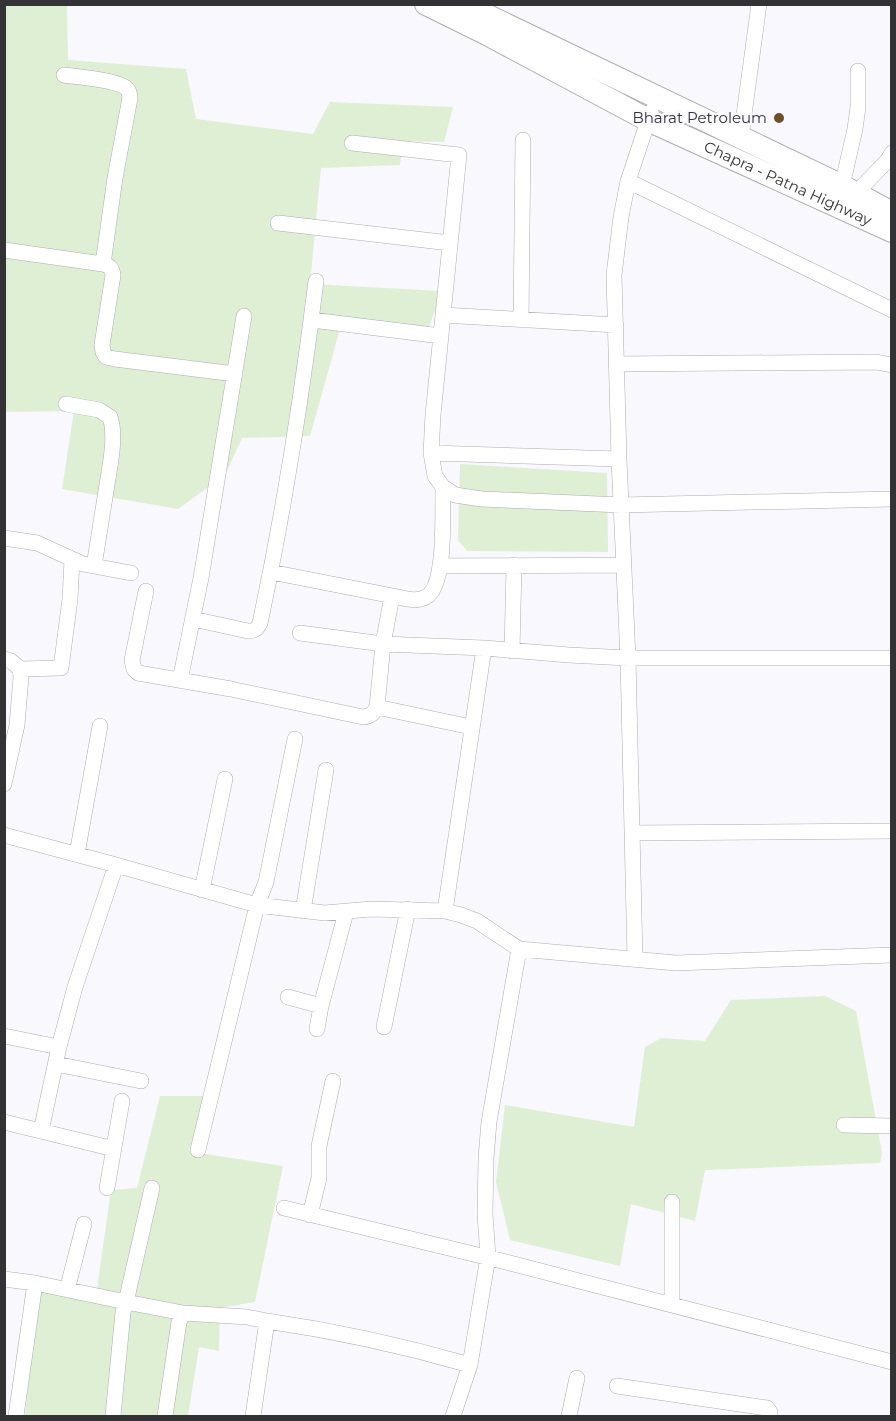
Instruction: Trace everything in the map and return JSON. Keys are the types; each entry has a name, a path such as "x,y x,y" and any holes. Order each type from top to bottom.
{"highway":[{"name":"Chapra - Patna Highway","path":"426,4 648,120 891,231"},
{"name":"Chapra - Patna Highway","path":"463,4 489,10 656,97 849,189 891,213"}],"street":[{"path":"741,137 759,4"},
{"path":"849,189 858,107 858,71"},
{"path":"64,75 108,81 125,87 129,91 130,98 104,264"},
{"path":"635,959 628,658 614,275 628,181 656,97"},
{"path":"521,320 523,140"},
{"path":"352,143 459,155 431,453 435,476 443,487 455,495 482,499 621,506 891,499"},
{"path":"849,189 888,160 891,153"},
{"path":"628,181 891,310"},
{"path":"278,223 450,243"},
{"path":"4,250 110,266 113,275 102,345 106,357 165,367 235,374"},
{"path":"193,619 248,631 254,631 260,623 304,382 316,281"},
{"path":"443,315 616,325"},
{"path":"180,680 201,578 244,316"},
{"path":"312,320 441,336"},
{"path":"616,364 876,362 891,364"},
{"path":"66,404 99,410 111,417 110,465 94,566"},
{"path":"431,453 619,459"},
{"path":"271,572 392,596 415,600 424,599 431,594 441,566 443,487"},
{"path":"4,538 48,546 72,560 130,573"},
{"path":"20,669 61,668 70,599 72,560"},
{"path":"512,651 514,565"},
{"path":"441,566 623,565"},
{"path":"146,591 132,664 138,673 231,689 363,717 374,714 377,707 383,644 392,596"},
{"path":"300,633 383,644 484,648 578,656 891,658"},
{"path":"445,911 484,648"},
{"path":"4,659 11,661 20,669 21,676 21,692 10,736 4,784"},
{"path":"377,707 471,727"},
{"path":"77,854 100,726"},
{"path":"198,1150 257,905 268,875 295,738"},
{"path":"303,911 326,770"},
{"path":"202,890 225,779"},
{"path":"632,833 891,831"},
{"path":"4,835 257,905 325,913 371,909 445,911 477,921 519,949 676,963 891,955"},
{"path":"41,1131 75,987 116,865"},
{"path":"384,1027 408,909"},
{"path":"317,1029 346,912"},
{"path":"453,1416 470,1365 488,1257 485,1214 489,1122 519,949"},
{"path":"288,997 321,1006"},
{"path":"4,1036 59,1047"},
{"path":"56,1064 141,1081"},
{"path":"310,1215 319,1178 319,1146 333,1081"},
{"path":"107,1188 122,1101"},
{"path":"4,1122 114,1149"},
{"path":"844,1125 891,1126"},
{"path":"113,1416 123,1312 153,1188"},
{"path":"672,1202 672,1304"},
{"path":"284,1208 488,1257 891,1362"},
{"path":"67,1290 84,1224"},
{"path":"4,1279 183,1312 247,1317 306,1327 424,1352 470,1365"},
{"path":"16,1416 35,1283"},
{"path":"165,1416 179,1322 183,1312"},
{"path":"253,1416 267,1321"},
{"path":"569,1416 577,1378"},
{"path":"617,1386 767,1408 770,1416"}],"green space":[{"path":"5,5 67,5 68,60 186,69 196,119 313,134 330,102 453,107 444,142 403,141 400,165 321,168 310,284 442,291 429,327 340,329 310,436 242,438 225,475 178,509 62,489 74,411 5,412"},
{"path":"460,464 607,473 608,552 467,551 458,540"},
{"path":"825,996 856,1011 882,1153 880,1163 705,1170 695,1221 631,1204 620,1266 510,1240 496,1182 505,1105 634,1127 645,1047 661,1038 705,1041 731,1000"},
{"path":"160,1096 204,1096 193,1152 283,1166 255,1302 220,1308 219,1351 199,1347 188,1416 25,1416 38,1285 97,1289 111,1190 137,1188"}],"place":[{"name":"Bharat Petroleum","path":"779,118"}]}
